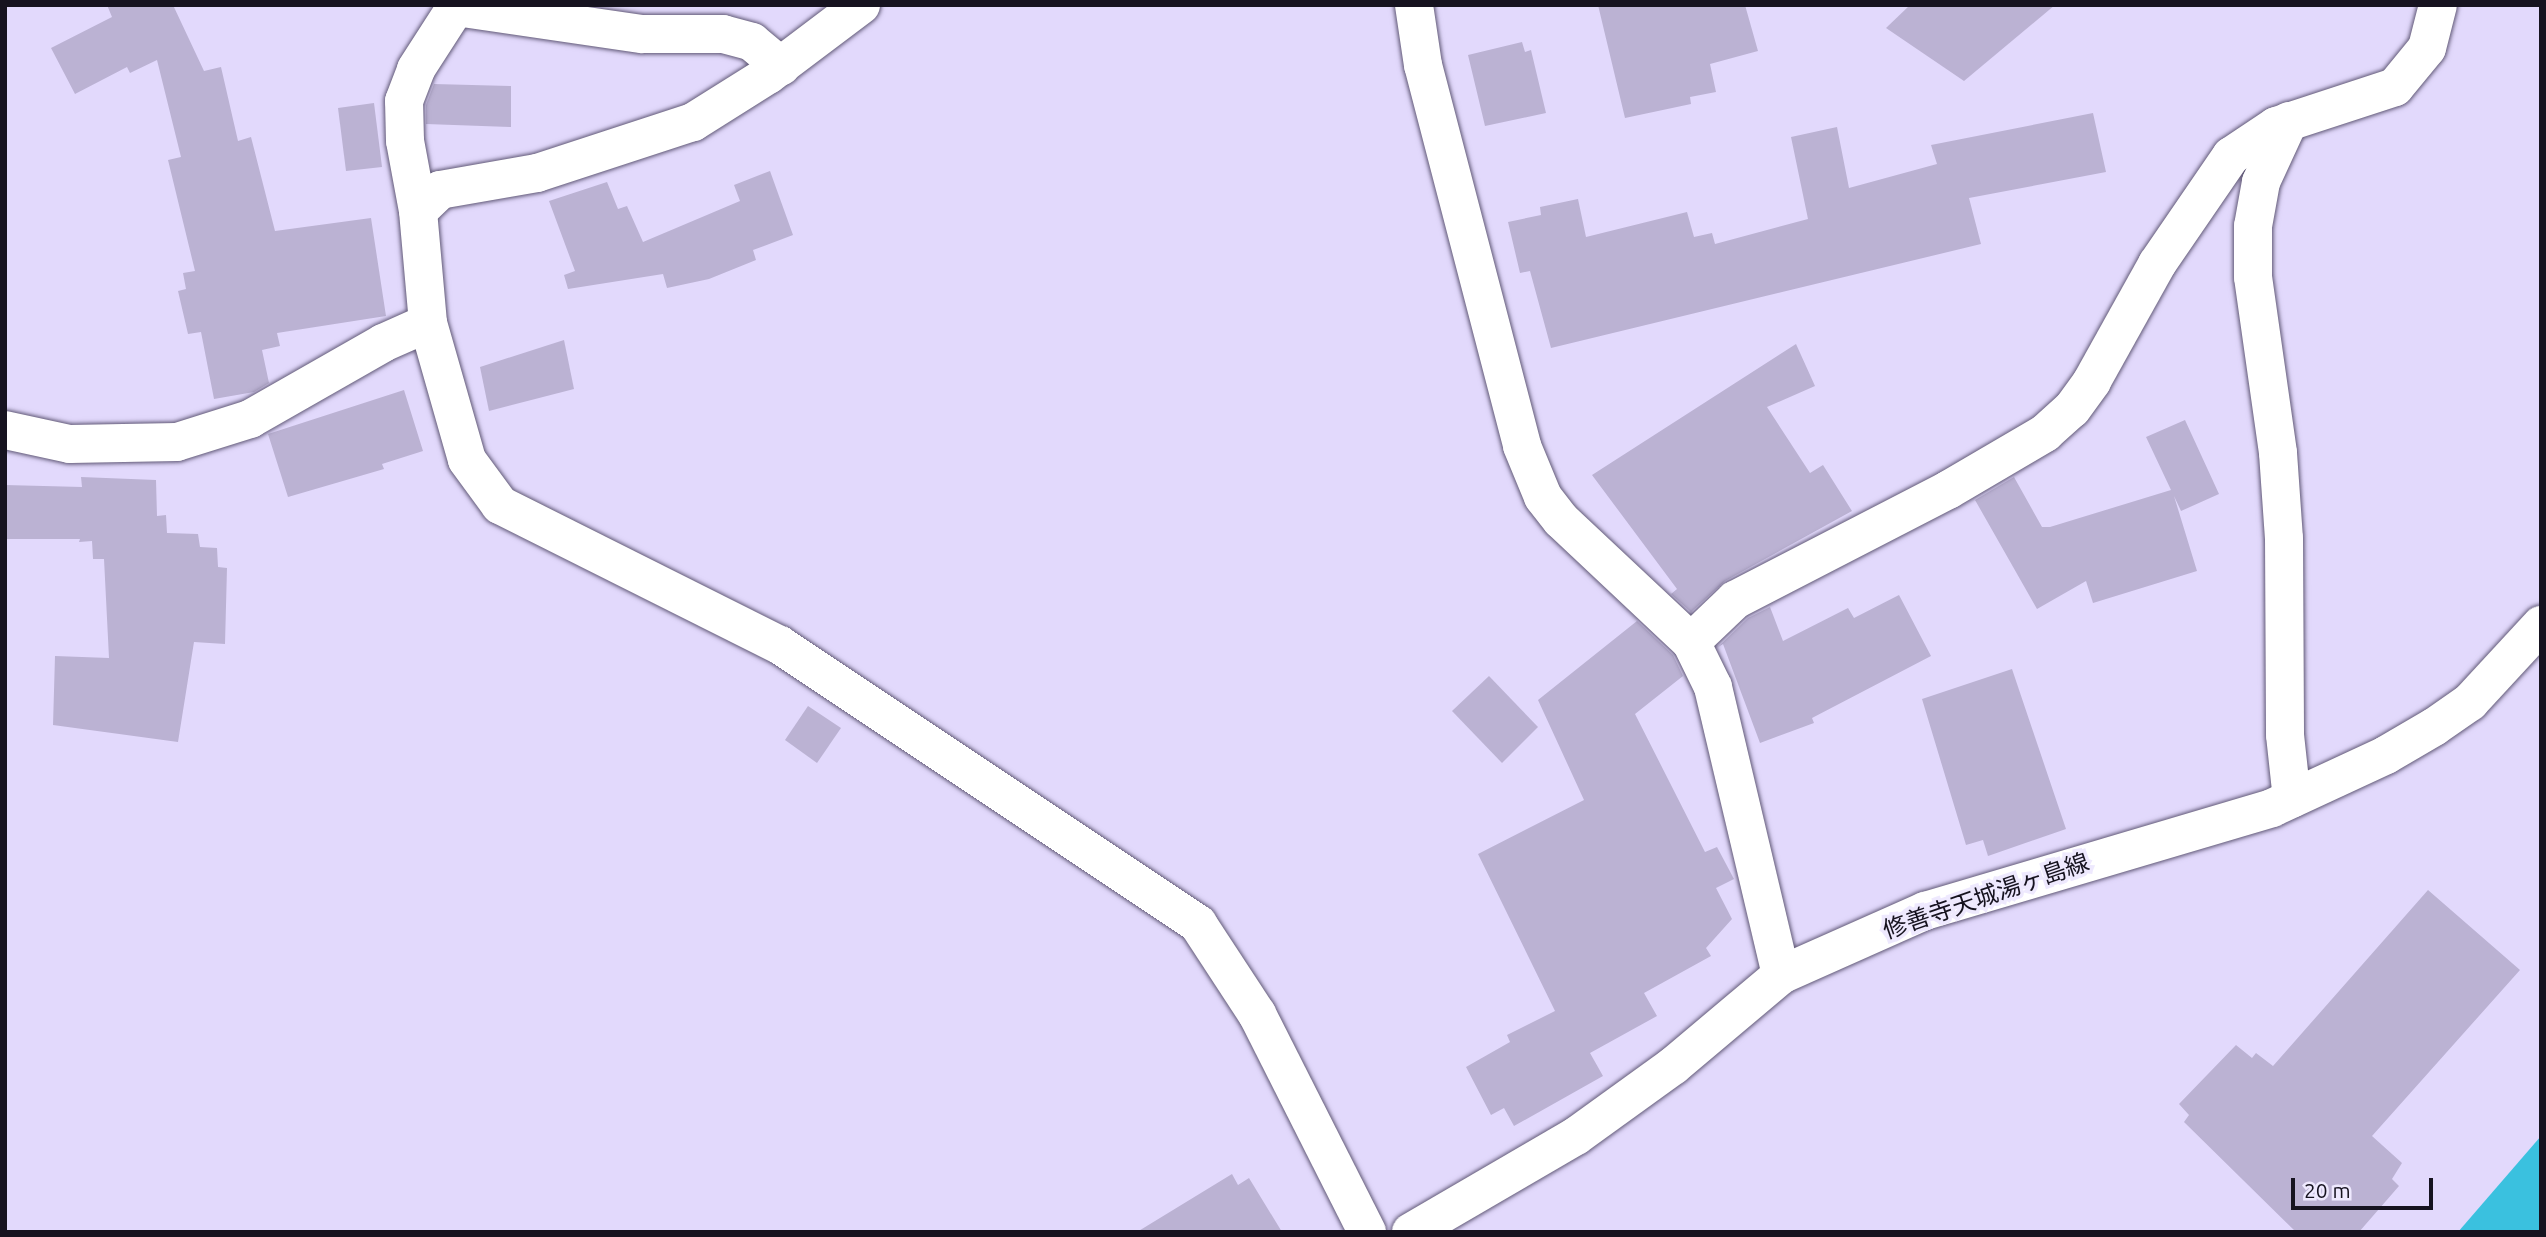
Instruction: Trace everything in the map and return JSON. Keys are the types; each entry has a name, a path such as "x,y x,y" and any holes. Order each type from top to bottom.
{"street":[{"path":"418,211 440,190 537,173 655,138 693,122 780,66 861,5"},
{"path":"1414,5 1423,65 1522,446 1543,497 1586,544 1691,642 1713,687 1781,975"},
{"path":"1691,642 1735,600 1937,496 2045,433 2072,409 2092,381 2157,264 2231,156 2289,121 2395,88 2427,48 2438,5"},
{"path":"780,66 752,42 723,34 642,34 454,6 416,69 404,101 405,141 418,211 428,323 467,460 500,505 780,645 1198,924 1257,1014 1367,1232"},
{"path":"2289,121 2261,182 2253,226 2253,277 2278,453 2285,552 2284,736 2292,799"},
{"path":"5,430 70,444 177,442 250,419 383,343 428,323"},
{"name":"修善寺天城湯ヶ島線","path":"1411,1232 1576,1136 1673,1066 1781,975 1925,911 2292,799 2386,755 2470,702 2541,625"}],"water":[{"path":"2541,1136 2541,1232 2458,1232"}],"building":[{"path":"107,5 173,5 204,71 221,67 238,141 251,137 275,231 371,218 386,316 277,333 280,346 262,350 269,383 254,392 214,399 201,332 188,334 178,291 186,289 183,273 195,271 168,160 181,157 157,60 130,73 127,67 75,94 51,48 112,17"},
{"path":"1598,5 1745,5 1758,51 1710,64 1716,92 1690,97 1691,104 1625,118"},
{"path":"1910,5 2055,5 1964,81 1886,28"},
{"path":"1522,42 1525,52 1531,50 1546,113 1485,126 1468,55"},
{"path":"434,84 511,86 511,127 426,124 426,105"},
{"path":"374,103 382,167 346,171 338,108"},
{"path":"2093,113 2106,172 1969,198 1981,244 1551,348 1530,271 1520,273 1508,222 1541,215 1540,207 1578,199 1586,237 1687,212 1694,237 1712,233 1715,244 1808,219 1791,137 1837,127 1849,188 1937,164 1931,145"},
{"path":"770,171 793,235 753,250 756,260 709,279 667,288 663,274 568,289 564,275 575,271 549,201 607,182 618,209 627,206 643,242 740,201 734,185"},
{"path":"564,340 574,389 489,411 480,367"},
{"path":"1796,344 1815,386 1767,407 1810,473 1823,465 1852,511 1725,581 1691,612 1671,594 1677,589 1592,475"},
{"path":"404,390 423,451 382,464 384,469 288,497 268,434"},
{"path":"2185,420 2219,494 2181,511 2174,496 2197,571 2093,603 2086,581 2037,609 1975,500 2014,477 2042,527 2050,527 2171,490 2146,437"},
{"path":"81,477 156,480 157,516 166,515 167,533 198,534 200,547 217,548 218,567 227,568 225,644 194,642 178,742 53,725 55,656 109,658 104,559 93,559 92,541 5,539 5,485 82,487"},
{"path":"1899,595 1931,656 1812,718 1814,723 1760,743 1723,644 1718,647 1748,618 1770,607 1783,641 1848,608 1854,618"},
{"path":"1637,621 1673,655 1683,676 1635,714 1705,852 1717,847 1734,879 1716,888 1732,919 1706,948 1711,956 1644,993 1657,1016 1590,1053 1603,1076 1514,1126 1504,1108 1491,1115 1466,1067 1510,1042 1507,1035 1555,1011 1478,854 1584,800 1538,700"},
{"path":"2012,669 2066,829 1988,856 1983,840 1966,845 1922,699"},
{"path":"1489,676 1538,727 1502,763 1452,711"},
{"path":"808,706 841,728 817,763 785,740"},
{"path":"2428,890 2520,970 2372,1136 2402,1163 2392,1179 2399,1186 2359,1232 2296,1232 2184,1122 2189,1115 2179,1104 2236,1045 2252,1058 2256,1053 2273,1066"},
{"path":"1232,1174 1238,1185 1249,1178 1282,1232 1137,1232"}]}
